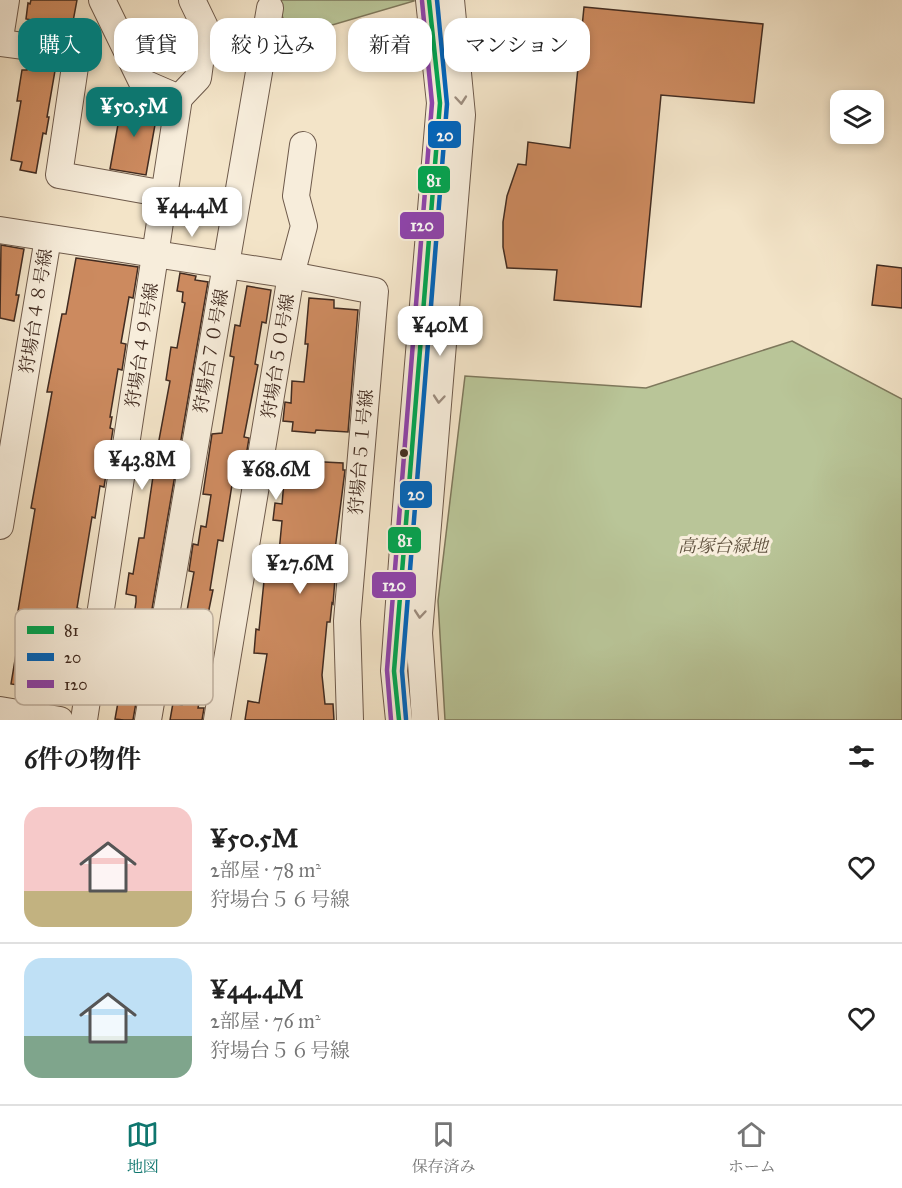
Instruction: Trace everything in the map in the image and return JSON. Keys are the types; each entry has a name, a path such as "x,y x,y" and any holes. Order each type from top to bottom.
{"street":[{"path":"0,38 6,0"},
{"path":"102,0 142,82 179,98 198,78 205,27 192,0"},
{"path":"399,720 394,671 440,103 429,0"},
{"path":"425,720 418,633 462,115 451,0"},
{"name":"狩場台７０号線","path":"167,609 270,8"},
{"path":"0,43 77,53 59,175 165,194"},
{"name":"狩場台４９号線","path":"101,609 157,255 179,98"},
{"name":"狩場台５０号線","path":"217,720 291,275 304,226 296,196 303,145"},
{"path":"0,230 291,275"},
{"name":"狩場台４８号線","path":"0,526 48,238"},
{"name":"狩場台５１号線","path":"291,275 375,291 347,621 350,720"},
{"name":"狩場台４９号線","path":"84,720 86,705"},
{"name":"狩場台７０号線","path":"148,720 151,705"},
{"path":"0,710 60,720"}],"green space":[{"path":"274,0 414,0 356,18 348,18 348,20 336,24 336,18 283,18"},
{"name":"高塚台緑地","path":"792,341 902,399 902,720 445,720 438,601 465,376 646,388"}],"building":[{"path":"31,0 77,0 74,18 26,18 28,3 30,4"},
{"path":"584,7 763,24 754,103 661,95 641,307 554,300 557,270 507,268 503,247 503,222 507,196 518,164 526,165 528,142 570,148 578,72 590,72 590,18 583,18"},
{"path":"22,72 55,72 46,134 43,133 36,173 20,170 22,162 11,160 21,101 17,101"},
{"path":"122,102 158,108 146,175 110,169"},
{"path":"1,245 24,249 14,321 0,318"},
{"path":"76,258 138,267 133,298 129,297 121,343 126,344 122,370 118,369 110,417 112,417 110,428 113,429 104,487 100,486 95,518 92,517 77,608 81,609 18,609 35,509 31,508 52,392 47,392 62,314 66,314"},
{"path":"877,265 902,268 902,308 872,305"},
{"path":"180,273 196,276 195,280 208,282 152,609 135,609 136,596 126,594 129,573 133,574 139,538 144,538 170,381 166,380 171,347 177,348 185,303 182,302 183,292 177,291"},
{"path":"247,286 271,290 266,323 262,322 255,364 258,365 244,437 249,438 245,462 236,460 223,541 218,540 209,609 187,609 194,572 189,571 193,544 198,545 201,526 206,527 211,495 203,494 212,434 222,433 234,357 230,356 235,325 240,326"},
{"path":"309,298 334,300 334,308 358,310 348,432 292,431 293,422 283,421 285,402 291,403 292,381 304,382"},
{"path":"286,460 343,463 343,470 345,470 333,566 336,566 333,604 330,622 327,622 322,675 325,704 333,704 334,720 245,720 248,701 259,703 267,654 254,653 256,629 259,630 264,581 268,581 271,552 279,552 282,521 273,520 275,503 282,504"},
{"path":"15,660 15,685 11,684"},
{"path":"118,705 136,705 133,720 115,719"},
{"path":"173,705 199,705 198,708 204,708 202,720 170,720"}],"transit line":[{"name":"81","path":"399,720 394,671 440,103 429,0"},
{"name":"20","path":"406,719 402,671 447,104 437,0"},
{"name":"120","path":"391,720 387,670 432,103 422,1"}]}
